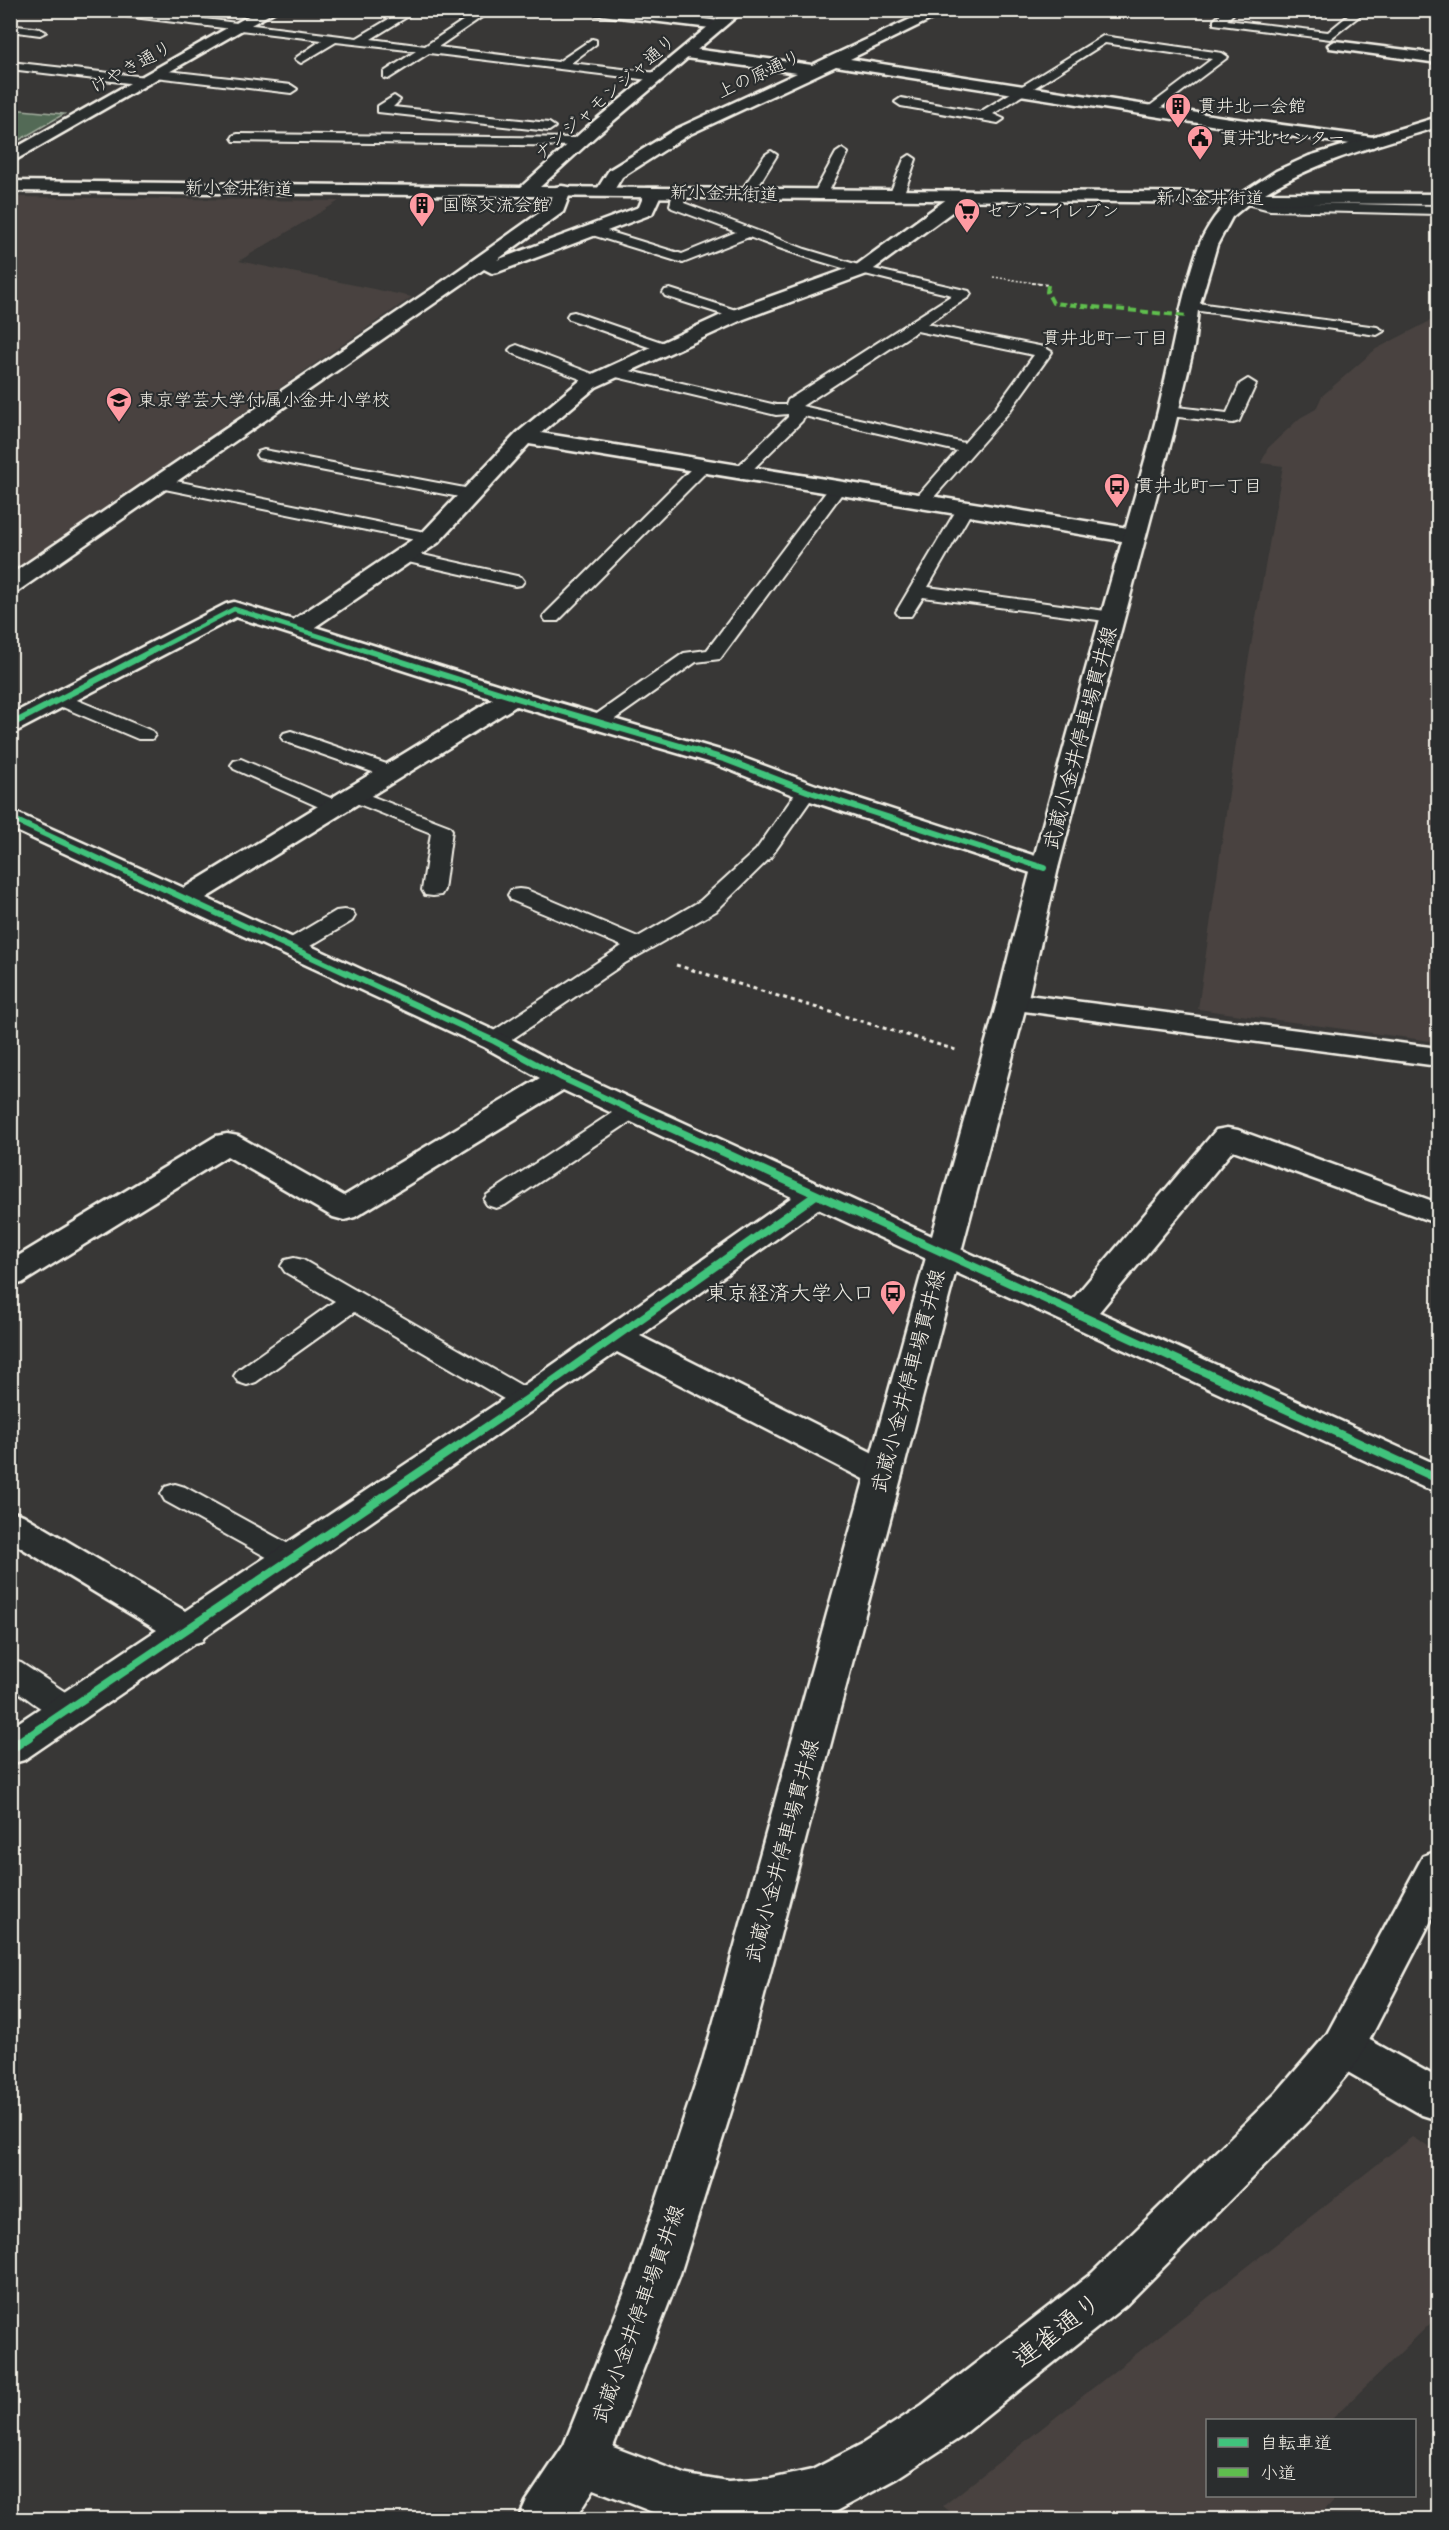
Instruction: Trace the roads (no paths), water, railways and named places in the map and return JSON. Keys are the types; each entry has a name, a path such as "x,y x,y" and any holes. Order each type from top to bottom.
{"street":[{"name":"けやき通り","path":"10,158 18,149 152,78 270,10"},
{"path":"593,10 719,25"},
{"name":"ナンジャモンジャ通り","path":"526,191 586,136 737,10"},
{"name":"上の原通り","path":"605,191 615,174 682,132 943,10"},
{"path":"1335,45 1438,59"},
{"path":"686,53 812,70"},
{"path":"833,61 1151,111 1373,142"},
{"name":"武蔵小金井停車場貫井線","path":"583,2460 656,2274 724,2064 1012,1002 1044,868 1169,411 1184,346 1190,306 1208,245 1225,214 1244,199 1297,168 1438,122"},
{"name":"新小金井街道","path":"10,186 605,191 960,197 1438,199"},
{"path":"10,586 557,208 562,191"},
{"path":"454,281 646,210 653,192"},
{"path":"297,628 430,538 524,437 604,376 737,315 861,270 960,197"},
{"path":"524,437 1134,536"},
{"path":"10,725 234,609 513,697 724,759 807,791 1044,868"},
{"path":"187,898 513,697"},
{"path":"10,818 494,1041 562,1078 942,1254 1438,1479"},
{"path":"1012,1002 1438,1057"},
{"path":"10,1276 227,1143 344,1210 562,1078"},
{"path":"1078,1315 1227,1137 1438,1214"},
{"path":"10,1749 188,1631 526,1400 816,1195"},
{"path":"615,1337 884,1474"},
{"path":"10,1524 188,1631"},
{"name":"連雀通り","path":"583,2460 687,2500 728,2507 771,2504 819,2493 880,2461 940,2422 1109,2289 1284,2115 1343,2048 1438,1868"},
{"path":"1343,2048 1438,2101"},
{"path":"544,2520 583,2460"}],"lane":[{"path":"100,10 657,77"},
{"path":"358,42 413,10"},
{"path":"388,75 487,10"},
{"path":"1232,10 1218,22 1330,36 1362,10"},
{"path":"10,28 40,32"},
{"path":"302,59 332,39"},
{"path":"982,116 1103,39 1222,57 1151,111"},
{"path":"559,66 592,42"},
{"path":"10,65 291,89"},
{"path":"394,100 376,108 562,128 586,136"},
{"path":"901,102 1006,120"},
{"path":"238,138 586,136"},
{"path":"820,195 842,153"},
{"path":"746,194 771,155"},
{"path":"896,196 910,159"},
{"path":"680,193 677,206 800,252 861,270 964,294 794,403 796,418 740,473"},
{"path":"1244,199 1270,206 1438,210"},
{"path":"594,231 683,259 747,233"},
{"path":"670,293 737,315"},
{"path":"1190,306 1377,331"},
{"path":"574,316 665,348"},
{"path":"915,326 1044,352 1003,409 965,448 921,501"},
{"path":"517,350 604,376 776,410 795,409 965,448"},
{"path":"1169,411 1233,418 1248,384"},
{"path":"264,455 470,494"},
{"path":"552,617 702,467"},
{"path":"161,483 430,538"},
{"path":"598,722 691,657 713,655 838,488"},
{"path":"905,612 965,509"},
{"path":"405,556 515,581"},
{"path":"917,591 1113,617"},
{"path":"60,699 145,735"},
{"path":"291,736 391,772"},
{"path":"241,765 344,801 442,830 433,890"},
{"path":"494,1041 634,948 708,906 763,854 807,791"},
{"path":"519,895 634,948"},
{"path":"292,947 344,916"},
{"path":"496,1200 632,1110"},
{"path":"294,1266 526,1400"},
{"path":"247,1376 354,1300"},
{"path":"175,1494 293,1559"},
{"path":"10,1671 68,1709"}],"place":[{"name":"貫井北一会館","path":"1178,129"},
{"name":"貫井北センター","path":"1200,161"},
{"name":"国際交流会館","path":"422,228"},
{"name":"セブン-イレブン","path":"967,234"},
{"name":"東京学芸大学付属小金井小学校","path":"119,423"},
{"name":"貫井北町一丁目","path":"1117,509"},
{"name":"東京経済大学入口","path":"893,1316"}],"district":[{"name":"貫井北町一丁目","path":"1105,338"}]}
